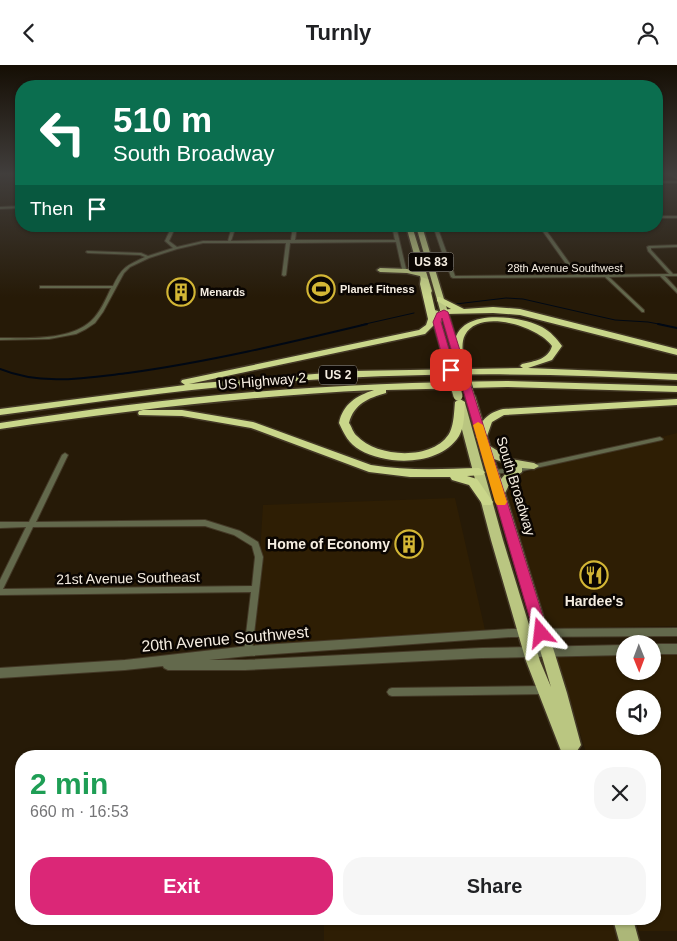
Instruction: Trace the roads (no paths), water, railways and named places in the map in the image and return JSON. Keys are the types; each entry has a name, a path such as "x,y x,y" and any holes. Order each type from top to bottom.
{"highway":[{"name":"South Broadway","path":"411,232 447,357 483,441 486,472"},
{"name":"South Broadway","path":"421,232 458,359 463,398 486,472 530,651 569,750"},
{"path":"116,397 429,328 432,321 423,287 422,274 407,271 380,270"},
{"path":"440,299 453,307 473,310 520,312 677,352"},
{"path":"437,322 440,314 444,312 473,310"},
{"path":"458,359 460,338 463,331 476,324 493,320 515,321 534,325 550,336 556,346 553,355 536,364 470,371"},
{"name":"US Highway 2","path":"0,413 116,397 306,377 470,371 563,371 677,377"},
{"path":"439,384 385,391 364,397 347,412 344,423 359,444 376,453 396,456 421,455 444,446 454,435 463,398"},
{"name":"US Highway 2","path":"0,426 232,397 330,389 439,384 580,385 677,389"},
{"path":"534,466 509,463 494,455 483,441 486,421 490,417 503,412 677,402"},
{"path":"36,420 139,413 182,413 253,425 369,468 403,473 486,472"},
{"path":"434,473 463,478 473,482 493,499 504,481 511,473 518,470"},
{"name":"South Broadway","path":"493,499 547,651 574,750"}],"main road":[{"path":"625,925 629,941"}],"street":[{"path":"663,217 677,217"},
{"path":"171,232 167,241 176,248"},
{"path":"229,242 232,232"},
{"path":"284,275 294,232"},
{"path":"395,232 404,269"},
{"path":"422,274 432,267 448,265 436,232"},
{"path":"545,232 577,276"},
{"path":"0,339 66,335 82,330 93,322 113,287 129,266 148,257 176,248 203,242 397,241"},
{"path":"674,275 649,250 649,247 677,246"},
{"path":"88,252 141,254 148,257"},
{"name":"28th Avenue Southwest","path":"448,265 453,277 674,275"},
{"path":"661,275 677,292"},
{"path":"606,276 642,311"},
{"path":"42,287 113,287"},
{"path":"486,472 518,470 660,439"},
{"path":"0,588 65,455"},
{"path":"0,525 205,523 237,533 255,544 259,557 248,651"},
{"name":"21st Avenue Southeast","path":"0,593 256,589"},
{"name":"20th Avenue Southwest","path":"126,665 248,651 525,633 677,632"},
{"path":"661,649 677,649"},
{"name":"20th Avenue Southwest","path":"126,665 245,665 530,651 616,650"},
{"path":"0,673 126,665"},
{"path":"392,692 544,690"}],"waterway":[{"path":"456,304 506,298 523,299 615,320 664,325"},
{"path":"361,325 414,313"},
{"path":"0,369 16,374 47,379 128,373 218,358 367,324"},
{"path":"658,324 677,328"}],"place":[{"name":"Planet Fitness","path":"321,289"},
{"name":"Menards","path":"181,292"},
{"name":"Home of Economy","path":"409,544"},
{"name":"Hardee's","path":"594,575"}]}
